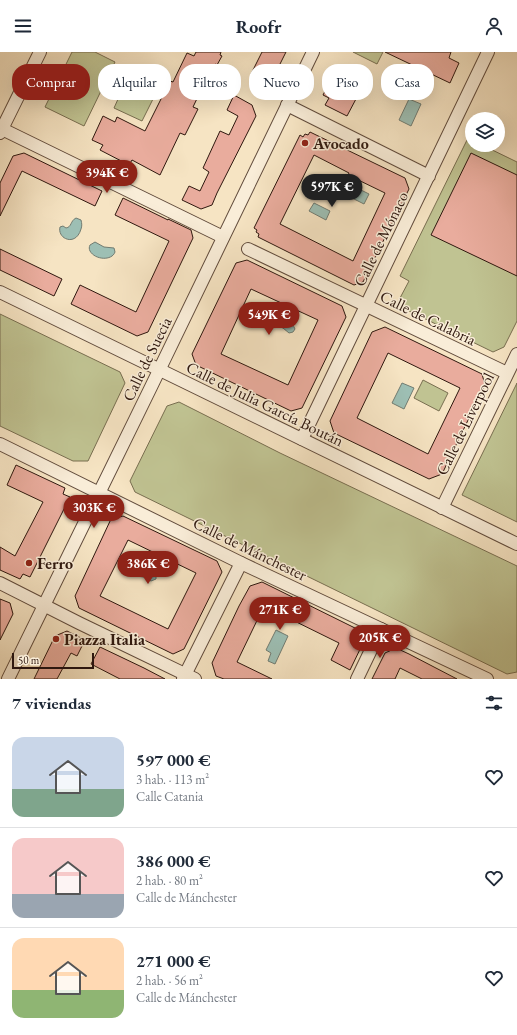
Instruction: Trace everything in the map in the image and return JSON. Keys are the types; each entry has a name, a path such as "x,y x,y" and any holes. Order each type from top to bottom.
{"street":[{"path":"40,52 1,131 223,237"},
{"name":"Calle de Suecia","path":"8,679 313,52"},
{"name":"Calle de Mónaco","path":"302,439 488,52"},
{"path":"287,105 429,176"},
{"name":"Calle de Calabria","path":"248,249 507,374"},
{"name":"Calle de Julia García Boután","path":"0,292 517,544"},
{"name":"Calle de Liverpool","path":"442,508 517,354"},
{"name":"Calle de Mánchester","path":"0,444 381,630 487,679"},
{"path":"0,583 188,678 241,562"},
{"path":"357,679 381,630"}],"green space":[{"path":"72,52 95,52 115,62 114,64 98,64 98,97 84,126 45,107 48,100 90,100 90,64 66,64"},
{"path":"353,52 383,52 377,64"},
{"path":"118,100 152,100 142,121 114,108"},
{"path":"465,144 465,152 496,152 517,162 517,321 504,347 493,352 401,307 404,300 400,298 409,281 400,276"},
{"path":"0,314 120,372 125,383 88,461 73,461 0,426"},
{"path":"423,380 448,393 439,411 414,398"},
{"path":"517,383 517,522 462,495"},
{"path":"179,402 280,453 517,566 517,672 507,674 135,492 130,481 167,406"}],"water":[{"path":"409,100 421,104 411,126 399,120"},
{"path":"351,185 369,194 364,204 346,195"},
{"path":"314,203 330,211 326,220 309,211"},
{"path":"76,218 81,220 82,223 79,235 71,239 64,238 61,235 60,227 68,227"},
{"path":"95,242 104,247 114,248 115,252 111,257 99,258 92,254 89,246"},
{"path":"283,317 290,322 295,329 293,332 289,333 283,328 274,325 272,322 273,319"},
{"path":"402,383 414,388 404,409 392,403"},
{"path":"138,568 146,568 150,570 156,576 156,579 151,581 144,577 136,576 134,572"},
{"path":"276,630 288,636 275,664 268,661 271,653 266,650"}],"building":[{"path":"196,52 221,52 220,55 222,56 218,64 182,64 187,53 194,56"},
{"path":"262,52 286,52 280,64 256,64"},
{"path":"385,52 451,52 449,58 459,63 450,83 434,75 434,64 410,64"},
{"path":"179,70 179,100 196,100 193,107 198,109 185,135 180,133 160,175 132,160 129,165 100,150 103,145 92,140 103,116 115,122 117,117 145,131 160,100 171,100 171,81 173,82"},
{"path":"241,99 252,105 256,116 212,205 201,209 182,200 189,186 200,191 209,172 203,168 220,131 229,135 238,116 227,110 232,100"},
{"path":"328,100 355,100 347,116 325,105"},
{"path":"310,132 405,178 409,189 363,282 354,285 258,237 259,234 254,228 300,135 303,137 305,134 308,135","holes":["314,155 349,173 348,175 385,193 353,261 280,224"]},
{"path":"24,153 102,191 95,206 22,171 0,216 0,183 13,156"},
{"path":"471,153 517,175 517,276 431,235"},
{"path":"123,198 191,230 193,238 148,332 137,336 71,304 80,285 136,312 169,241 115,215"},
{"path":"0,249 62,279 54,296 0,270"},
{"path":"247,260 342,306 346,317 302,408 291,411 196,365 192,354 236,263","holes":["251,289 318,320 288,385 221,354"]},
{"path":"385,327 482,374 485,385 442,474 429,479 334,433 330,421 372,332","holes":["388,353 460,388 428,454 357,418"]},
{"path":"16,465 65,488 63,494 70,497 30,577 23,574 20,579 0,570 0,547 15,556 43,502 7,485"},
{"path":"123,516 217,561 222,572 184,649 173,654 79,608 75,596 111,519","holes":["128,540 196,573 168,629 100,596"]},
{"path":"262,582 359,630 364,641 350,670 331,660 339,643 264,606 237,662 272,679 224,679 216,676 212,663 239,606 250,586"},
{"path":"0,599 10,603 13,614 0,640"},
{"path":"67,631 85,640 77,656 71,653 57,679 34,679 55,636"},
{"path":"100,647 165,679 120,679 91,664"},
{"path":"396,648 457,679 422,679 400,668 395,679 372,679 385,653"}],"place":[{"name":"Avocado","path":"305,143"},
{"name":"Ferro","path":"29,563"},
{"name":"Piazza Italia","path":"56,639"}]}
